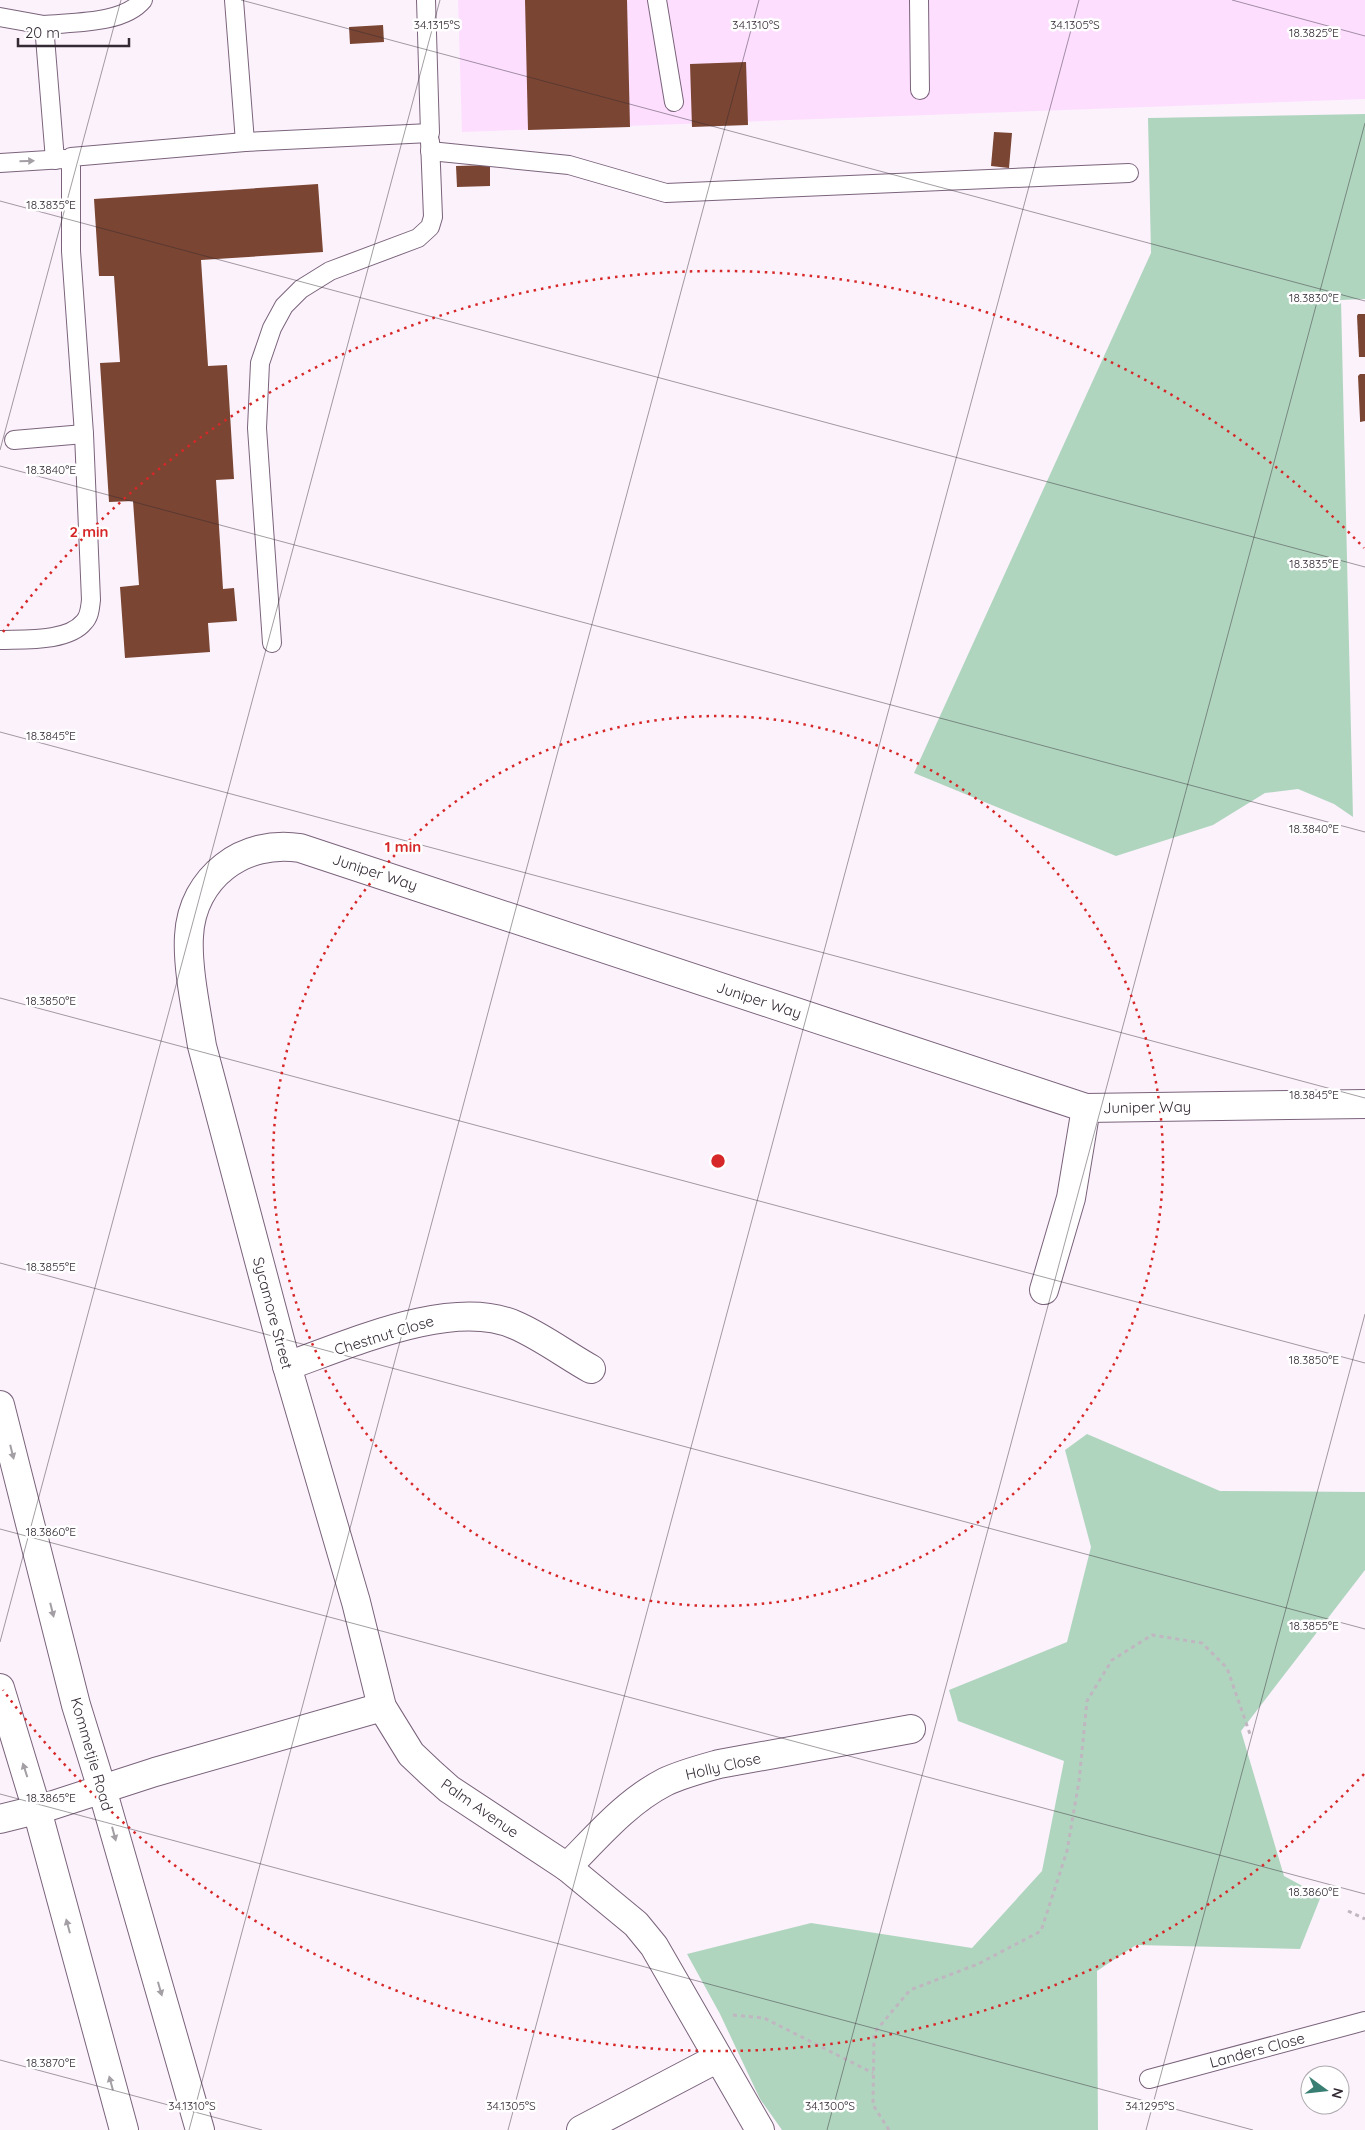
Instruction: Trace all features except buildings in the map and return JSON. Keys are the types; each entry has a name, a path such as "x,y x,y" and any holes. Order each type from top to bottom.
{"street":[{"name":"Juniper Way","path":"192,915 204,889 226,864 237,857 273,846 300,848 1086,1108 1365,1104"},
{"name":"Sycamore Street","path":"192,915 189,938 202,1046 286,1366 356,1602 382,1707"},
{"path":"1044,1290 1070,1198 1086,1108"},
{"name":"Chestnut Close","path":"286,1366 390,1330 441,1318 476,1316 515,1324 591,1369"},
{"name":"Kommetjie Road","path":"0,1405 76,1705 200,2130"},
{"path":"0,1688 37,1810 124,2130"},
{"path":"0,1819 37,1810 102,1789 382,1707"},
{"name":"Palm Avenue","path":"382,1707 411,1754 430,1772 449,1788 567,1867 636,1924 654,1946 760,2130"},
{"name":"Holly Close","path":"567,1867 630,1804 673,1779 720,1764 911,1729"},
{"path":"581,2130 718,2058"}],"lane":[{"path":"0,17 44,25 110,18 136,9 144,0"},
{"path":"234,0 245,142"},
{"path":"272,643 257,428 260,363 266,343 278,316 292,297 301,289 330,271 418,238 430,227 433,217 426,0"},
{"path":"657,0 674,102"},
{"path":"919,0 920,90"},
{"path":"0,640 58,637 77,629 85,622 92,600 84,434 71,251 63,159 44,25"},
{"path":"0,162 63,159 245,142 430,133"},
{"path":"430,151 570,165 666,192 1129,173"},
{"path":"14,440 84,434"},
{"name":"Landers Close","path":"1149,2079 1365,2021"}],"path":[{"path":"889,2130 873,2104 874,2033 910,1990 978,1964 1041,1931 1067,1851 1079,1781 1087,1701 1112,1660 1152,1635 1202,1643 1227,1668 1251,1737"},
{"path":"1348,1911 1365,1919"},
{"path":"729,2015 764,2018 873,2073"}],"shaded area":[{"path":"458,0 1365,0 1365,99 462,132"}],"green space":[{"path":"1365,114 1365,299 1341,300 1353,817 1334,804 1298,789 1265,793 1213,825 1116,856 914,773 1151,253 1148,118"},
{"path":"1087,1434 1220,1491 1365,1492 1365,1570 1241,1731 1284,1876 1321,1896 1300,1949 1136,1945 1097,1971 1098,2130 782,2130 760,2099 720,2014 687,1954 811,1923 972,1948 1042,1871 1064,1761 958,1721 949,1690 1067,1642 1091,1547 1065,1450"}]}
